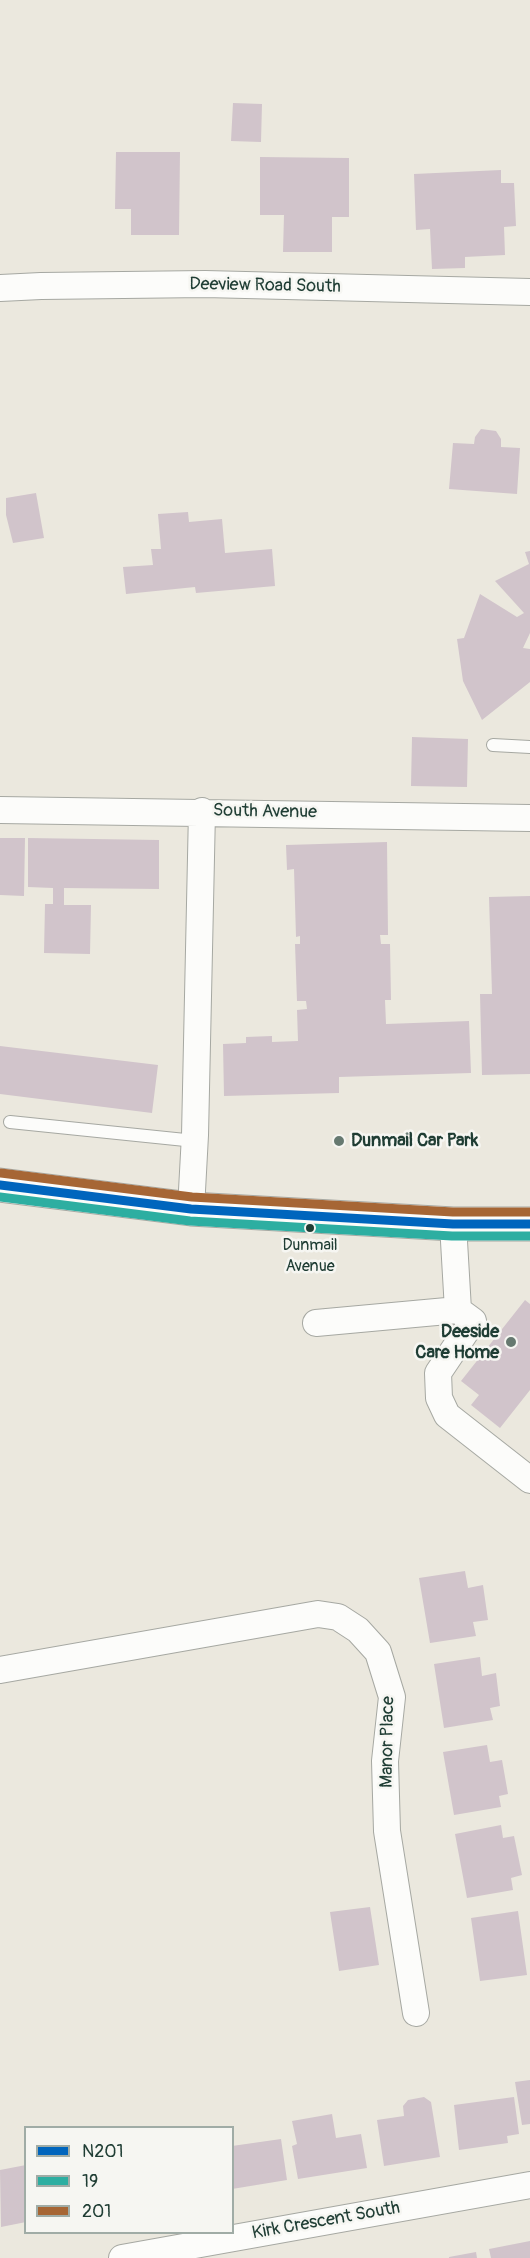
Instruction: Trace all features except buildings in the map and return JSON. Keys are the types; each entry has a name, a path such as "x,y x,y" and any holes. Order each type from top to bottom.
{"main road":[{"path":"0,1185 191,1209 453,1224 530,1224"}],"street":[{"name":"Deeview Road South","path":"0,288 205,284 530,292"},
{"name":"South Avenue","path":"0,810 202,811 530,818"},
{"path":"191,1209 195,1141 202,811"},
{"path":"453,1224 458,1310"},
{"path":"316,1323 458,1310 473,1321 438,1373 439,1398 447,1415 530,1480"},
{"name":"Manor Place","path":"0,1670 318,1614 338,1617 358,1630 378,1652 392,1697 385,1761 387,1831 416,2013"},
{"name":"Kirk Crescent South","path":"122,2258 530,2185"}],"lane":[{"path":"493,745 530,747"},
{"path":"10,1122 195,1141"}],"transit line":[{"name":"201","path":"1,1173 192,1197 453,1212 530,1212"},
{"name":"N201","path":"0,1185 191,1209 453,1224 530,1224"},
{"name":"19","path":"0,1197 190,1221 452,1236 530,1236"}],"place":[{"name":"Dunmail Car Park","path":"339,1141"},
{"name":"Dunmail Avenue","path":"310,1228"},
{"name":"Deeside Care Home","path":"511,1342"}]}
